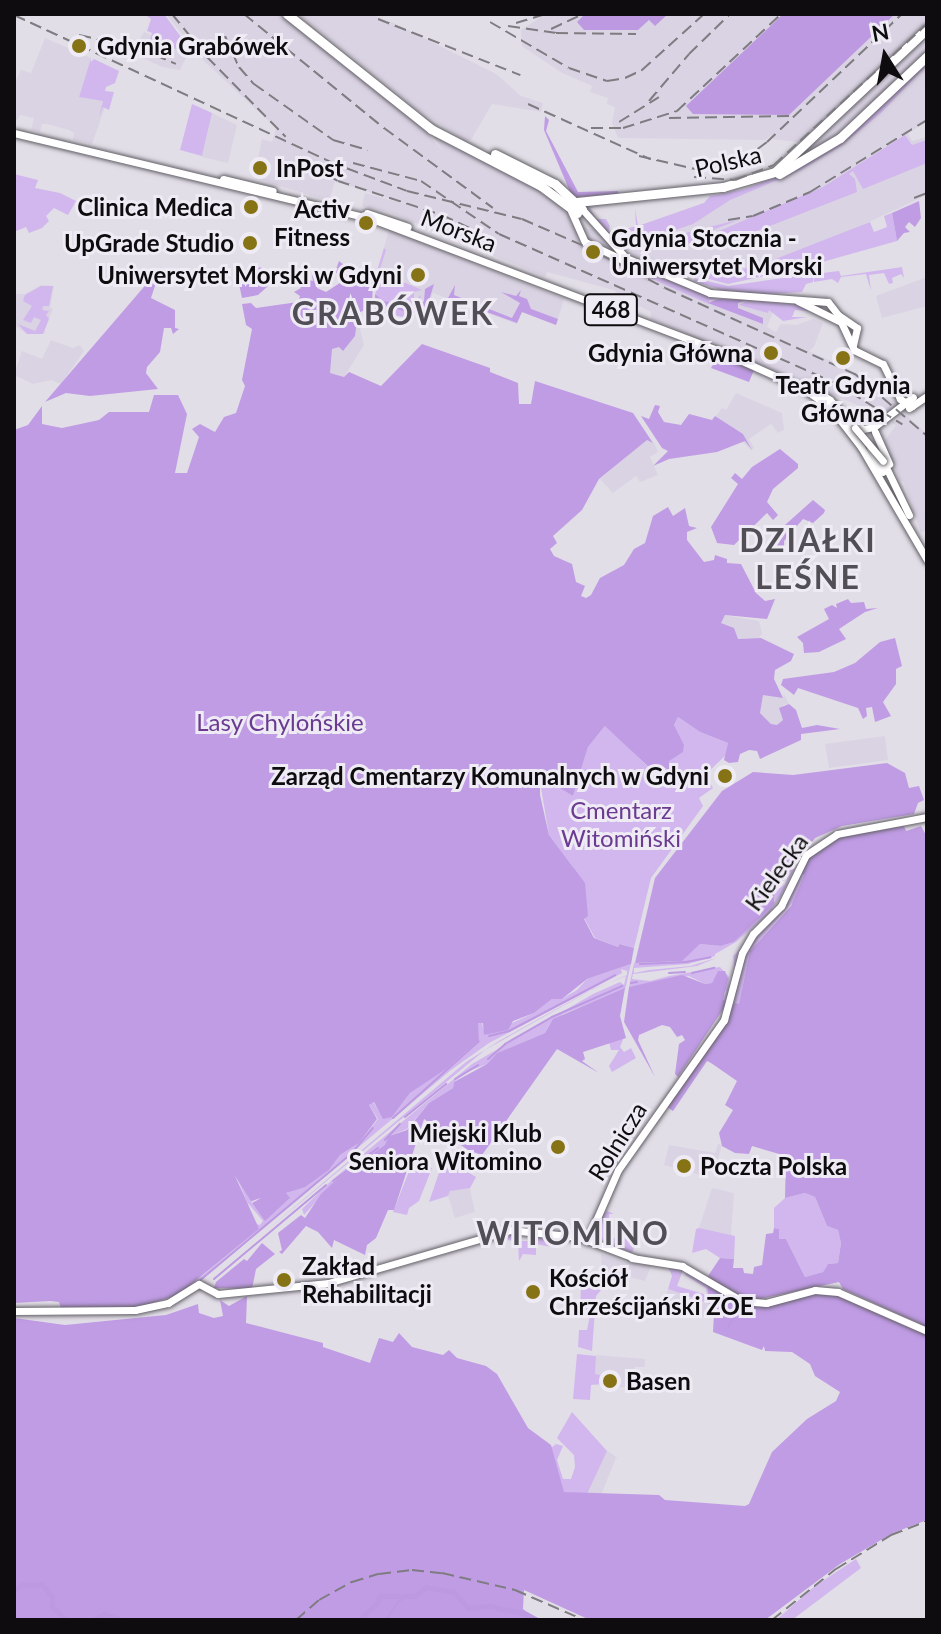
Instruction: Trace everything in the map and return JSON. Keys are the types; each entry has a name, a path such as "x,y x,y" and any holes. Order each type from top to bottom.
{"highway":[{"path":"287,14 424,124 576,207"},
{"path":"295,14 427,120 558,182 576,207"},
{"name":"Polska","path":"576,207 742,183 775,172 927,29"},
{"name":"Polska","path":"576,207 735,189 772,177 809,159 847,132 927,56"},
{"path":"801,149 810,152 809,159"}],"main road":[{"name":"Morska","path":"14,131 384,216 752,361 830,400 883,461 903,503"},
{"name":"Morska","path":"14,131 368,218 401,229 731,356 804,389 867,436"},
{"path":"576,207 628,260 660,274 722,297 828,302 838,315 857,328 853,346"},
{"path":"576,207 581,232 594,247 639,270 660,274"},
{"path":"812,303 842,323 853,346 883,365 898,395 910,402"},
{"path":"867,436 910,402 927,395"},
{"path":"830,400 867,436 903,503"},
{"name":"468","path":"867,436 927,560"},
{"name":"468","path":"903,503 927,553"},
{"name":"Kielecka","path":"667,1100 726,1016 742,953 753,934 781,906 810,852 842,832 923,818"},
{"name":"Rolnicza","path":"586,1240 618,1170 667,1100"},
{"path":"14,1312 59,1314 146,1309 171,1302 199,1284 214,1294 332,1282 497,1232 542,1233 586,1240 634,1258 682,1266 742,1301 771,1302 815,1290 838,1292 927,1331"}],"shaded area":[{"path":"166,14 281,14 421,127 445,153 434,138 436,135 491,160 554,199 568,214 571,225 606,232 639,226 793,171 841,140 927,60 927,122 908,133 912,141 927,137 927,195 847,232 760,265 720,274 685,273 576,235 578,242 653,280 712,299 758,304 773,312 767,327 776,332 781,324 796,325 813,319 823,323 814,347 809,351 868,378 899,409 884,416 651,319 651,312 641,307 625,306 623,309 611,304 616,291 547,272 545,277 389,212 362,206 365,193 409,205 335,181 329,201 254,178 262,139 272,142 276,128 204,61"},
{"path":"299,14 370,14 396,24 496,74 521,96 543,103 541,112 492,104 471,140 466,141 417,109"},
{"path":"546,14 585,14 577,22 649,20 655,26 668,14 783,14 687,106 789,115 895,14 927,14 927,54 856,121 814,154 804,143 773,139 773,135 765,140 618,138 612,123 615,107 607,104 608,98 590,92 592,86 562,73 522,46 521,30"},
{"path":"585,14 668,14 655,26 649,20 638,30 584,30 577,22"},
{"path":"783,14 895,14 789,115 693,114 686,106"},
{"path":"144,32 151,35 150,39 188,54 180,70 162,67 132,53"},
{"path":"45,38 91,58 79,97 110,93 92,144 73,140 74,133 47,124 42,124 40,132 31,130 34,118 20,115 14,125 14,84 21,70 31,73"},
{"path":"212,113 237,125 228,163 202,157"},
{"path":"389,230 564,299 556,325 522,312 517,324 433,293 427,307 403,317 377,311 377,271"},
{"path":"927,277 927,306 882,318 876,296"},
{"path":"41,285 54,286 50,308 53,309 44,331 46,333 27,334 14,325 14,294 25,294"},
{"path":"348,319 358,321 364,345 344,377 330,373 329,348"},
{"path":"51,340 73,348 80,345 84,351 61,384 51,380 33,384 14,375 22,351 42,359"},
{"path":"736,393 782,413 784,430 778,433 771,424 749,439 754,448 751,450 716,416 722,408 726,410"},
{"path":"905,414 927,434 927,530 921,533 904,482 900,480 884,442 896,425 892,423"},
{"path":"647,439 654,443 658,452 650,457 658,475 640,482 636,476 613,493 600,479"},
{"path":"724,615 759,621 762,633 759,638 737,639 734,628 721,623"},
{"path":"768,693 783,698 784,694 789,704 783,705 783,720 777,725 771,724 760,713 763,695"},
{"path":"885,736 888,760 829,768 825,744"},
{"path":"718,1144 722,1145 718,1159 714,1158 708,1177 664,1165 669,1145 715,1153"},
{"path":"465,1186 470,1188 475,1212 455,1218 448,1196 450,1191"},
{"path":"712,1188 734,1193 731,1236 699,1228"},
{"path":"601,1254 624,1262 651,1266 645,1281 602,1270"},
{"path":"668,1289 708,1303 705,1318 663,1304"},
{"path":"596,1355 645,1359 645,1367 635,1367 633,1388 594,1385"},
{"path":"605,1449 619,1459 616,1458 601,1495 587,1493"}],"green space":[{"path":"144,14 164,14 186,44 181,51 150,39 152,33 147,31 151,19"},
{"path":"91,58 91,62 94,59 119,71 115,83 106,87 105,91 114,92 109,110 103,107 99,117 103,101 79,97"},
{"path":"927,60 927,65 881,113 841,146 801,170 730,200 693,224 654,237 609,236 588,212 590,208 596,219 606,219 610,226 608,233 620,231 636,226 635,208 638,226 704,203 710,196 745,189 793,171 841,140"},
{"path":"192,104 212,113 202,156 180,150"},
{"path":"545,116 549,120 546,131 578,192 618,191 619,194 578,197 571,194 544,130"},
{"path":"905,135 912,145 927,140 927,163 863,189 853,171 849,174 855,179 857,192 739,238 708,243 714,233 823,187"},
{"path":"14,174 38,180 35,188 60,193 76,201 68,215 54,208 46,216 49,221 42,228 29,233 26,227 14,232"},
{"path":"919,201 921,218 915,227 909,222 905,227 910,232 904,233 897,241 892,213"},
{"path":"892,213 897,241 808,266 814,274 839,271 841,276 902,267 904,278 901,274 892,278 893,283 889,284 884,273 869,275 871,291 866,274 841,277 838,283 832,279 814,282 813,274 813,282 806,284 802,292 770,294 730,293 694,281 695,278 728,286 797,276 770,277 791,270 728,284 686,273 720,274 760,265 870,222 874,232 887,227 884,216"},
{"path":"741,219 705,233 704,244 650,242"},
{"path":"384,248 379,272 422,290 414,292 414,301 421,295 418,307 389,307 411,314 403,317 377,311 377,271"},
{"name":"Lasy Chylońskie","path":"339,261 364,281 373,278 372,307 358,313 355,336 343,351 339,347 332,349 330,373 344,377 349,372 381,386 422,344 490,368 490,372 518,383 519,404 531,404 535,381 633,413 653,443 647,440 599,479 582,510 553,536 557,543 550,549 554,556 572,564 576,582 585,586 581,596 586,598 600,578 624,565 634,549 645,543 653,516 668,507 673,516 685,508 689,526 697,528 687,532 687,540 704,562 714,560 715,555 727,559 727,563 741,564 756,593 765,601 775,599 767,619 725,615 721,623 734,628 738,639 761,638 794,654 791,661 775,670 774,679 783,698 763,695 760,713 771,724 777,725 783,720 779,708 789,704 796,710 802,728 817,725 840,729 801,734 801,740 760,759 757,751 749,750 740,754 738,762 729,763 724,760 728,743 700,732 678,717 674,725 684,745 683,752 669,761 670,769 655,773 605,726 588,747 573,796 550,782 547,785 540,782 540,795 549,835 585,883 588,916 584,919 594,938 618,947 620,944 634,948 631,964 587,979 562,999 552,999 534,1013 513,1021 508,1030 484,1035 483,1023 478,1023 479,1040 446,1069 410,1093 392,1117 383,1119 374,1102 369,1105 377,1119 359,1143 340,1155 329,1170 305,1187 286,1193 290,1198 265,1221 252,1203 261,1198 251,1201 235,1176 259,1229 178,1295 136,1308 61,1308 59,1302 50,1301 14,1303 14,430 28,425 42,406 42,424 62,428 99,420 109,412 149,412 154,395 178,395 187,414 175,473 187,473 199,437 192,429 200,424 215,432 224,417 236,413 245,386 242,380 252,329 246,325 242,304 251,303 256,308 298,302 300,296 294,292 301,288 299,285 305,279 313,281 312,275 318,277 317,288 326,292 346,279 335,272"},
{"path":"161,267 151,298 175,310 175,328 179,329 173,334 171,328 164,328 160,352 147,367 146,373 158,389 90,396 66,393 45,402"},
{"path":"260,267 276,279 258,295 242,298 239,284"},
{"path":"643,275 665,279 718,299 709,300 709,304"},
{"path":"434,284 427,307 411,314 379,303 378,310 375,309 375,294 383,301 418,307 424,301 425,289"},
{"path":"455,285 454,295 512,318 520,303 501,292 516,296 521,290 519,296 527,299 531,309 558,319 556,325 522,312 517,323 448,298"},
{"path":"41,286 53,286 49,306 43,306 42,310 49,311 46,315 49,319 43,334 27,334 18,324 35,331 41,320 34,317 31,323 23,320 32,306 23,301 25,295"},
{"path":"718,299 748,300 738,303 738,308 763,318 763,324 708,303"},
{"path":"748,300 802,305 808,311 795,310 792,317 807,317 783,321 769,310 768,313 739,305"},
{"path":"718,357 754,370 749,382 711,368"},
{"path":"655,405 660,406 658,412 664,422 681,425 689,414 712,420 715,416 743,434 752,450 745,441 717,452 669,459 653,466 668,451 662,448 641,416 649,419"},
{"path":"780,449 798,464 798,468 773,489 767,502 778,515 773,520 767,513 734,545 717,543 711,527 738,484 731,478 735,473 742,479 752,467"},
{"path":"813,500 825,510 824,513 813,523 803,519 784,541 784,548 775,552 772,549 779,542 776,533"},
{"path":"848,599 851,603 864,602 866,609 878,608 865,612 839,629 846,639 819,652 804,653 803,643 797,637 829,619 824,609 832,605 837,608 836,604"},
{"path":"895,638 902,666 896,669 896,684 883,702 891,716 875,722 872,707 866,708 867,716 863,719 858,708 798,688 794,695 781,685 783,679 834,672 855,663 880,642"},
{"name":"Cmentarz Witomiński","path":"678,717 700,732 728,743 727,754 705,775 713,788 699,798 703,806 651,878 634,948 621,944 618,947 595,938 584,918 573,867 549,835 540,782 550,781 573,796 588,747 606,725 652,771 669,761 679,739 674,725"},
{"path":"887,763 905,773 909,788 919,786 924,800 918,803 914,814 842,826 815,838 775,892 774,904 734,942 721,946 700,944 682,961 635,963 655,878 722,791 753,772 793,775"},
{"path":"904,826 906,831 921,826 927,837 927,1327 843,1289 839,1282 760,1299 739,1297 717,1285 708,1276 720,1258 734,1259 733,1268 743,1268 744,1273 753,1274 754,1267 762,1265 766,1234 773,1233 774,1228 779,1229 779,1239 786,1239 805,1277 823,1272 828,1264 838,1263 841,1243 838,1230 827,1226 815,1197 805,1193 785,1198 786,1156 752,1146 749,1154 735,1153 722,1146 719,1133 733,1110 725,1105 737,1081 707,1061 673,1111 667,1107 734,1003 739,1004 750,951 791,906 804,875 800,872 814,851 832,838"},
{"path":"791,868 794,869 781,896 769,913 736,942 715,956 688,964 634,968 634,973 690,966 716,958 697,966 633,974 632,979 650,981 720,967 729,977 728,1001 723,1000 726,992 717,974 712,983 705,984 689,976 629,987 634,963 681,961 700,944 721,946 734,942 775,901 775,892 785,884"},
{"path":"799,872 804,874 793,902 750,951 739,1005 733,1003 737,985 733,956 778,915 791,895"},
{"path":"631,964 622,1003 625,989 563,1014 550,1024 545,1033 497,1053 487,1064 469,1071 454,1082 453,1088 429,1103 407,1129 389,1136 386,1145 337,1179 304,1215 302,1209 332,1180 472,1064 593,994 620,982 624,985 626,976 607,983 627,975 627,971 621,969 622,973 489,1043 451,1070 190,1288 175,1298 154,1303 179,1295 259,1229 235,1176 257,1224 263,1221 247,1202 236,1175 242,1184 261,1197 251,1202 265,1220 289,1199 286,1193 305,1186 329,1170 340,1155 359,1143 378,1119 369,1105 373,1102 381,1114 392,1117 410,1093 468,1051 479,1040 477,1023 482,1023 485,1035 534,1013 552,999 562,999 587,979"},
{"path":"718,971 725,971 728,979 723,1000 727,1001 726,1005 678,1077 675,1074 679,1044 685,1040 682,1035 677,1037 670,1027 662,1025 639,1035 638,1040 655,1077 624,1022 629,987 682,975 705,984 712,983"},
{"path":"625,988 620,1016 626,1038 583,1052 585,1059 582,1061 599,1073 557,1049 482,1155 468,1150 424,1119 394,1210 388,1210 376,1238 367,1245 365,1255 334,1240 332,1248 318,1232 306,1226 282,1254 279,1252 282,1250 278,1233 301,1215 305,1218 321,1194 337,1179 385,1145 389,1136 407,1130 429,1103 453,1088 454,1082 487,1064 497,1053 545,1033 553,1019"},
{"path":"590,991 485,1050 266,1231 466,1062 499,1041"},
{"path":"624,1037 620,1047 624,1052 631,1048 636,1058 612,1072 609,1066 619,1050 611,1050 609,1042"},
{"path":"444,1158 476,1177 470,1188 450,1191 448,1196 429,1202"},
{"path":"413,1161 432,1168 419,1201 409,1208 407,1215 393,1212"},
{"path":"805,1193 815,1197 827,1226 838,1230 841,1243 838,1263 828,1264 823,1272 805,1277 786,1239 778,1239 779,1229 774,1228 774,1208 785,1198"},
{"path":"605,1210 604,1214 607,1211 614,1214 609,1214 610,1238 638,1237 632,1253 595,1238 594,1231"},
{"path":"696,1229 735,1236 734,1259 720,1258 706,1249 692,1253"},
{"path":"518,1234 515,1236 517,1241 534,1241 535,1237 551,1242 551,1247 536,1244 536,1255 523,1254 519,1261 518,1242 508,1240 507,1235"},
{"path":"262,1243 275,1254 256,1269 252,1289 214,1288 216,1282 244,1259 247,1261"},
{"path":"667,1264 683,1270 677,1286 707,1295 706,1288 685,1275 687,1272 707,1284 708,1303 668,1289 672,1276"},
{"path":"707,1284 737,1302 757,1305 807,1293 835,1293 927,1333 927,1520 893,1533 840,1564 765,1620 590,1620 524,1590 523,1609 538,1620 14,1620 14,1318 65,1325 166,1315 198,1304 199,1313 214,1318 223,1316 220,1300 229,1306 247,1296 246,1323 323,1343 323,1347 370,1363 379,1338 393,1342 399,1333 412,1347 443,1355 449,1350 457,1358 486,1366 497,1374 528,1428 551,1445 564,1492 659,1495 665,1500 745,1506 749,1504 772,1452 807,1419 836,1401 840,1392 815,1376 810,1364 792,1352 765,1351 764,1346 762,1350 713,1332 714,1314 709,1307"},
{"path":"581,1286 602,1289 596,1296 592,1351 578,1347 579,1330 587,1330 591,1311 580,1310"},
{"path":"577,1354 596,1356 595,1374 600,1375 599,1384 591,1385 590,1400 573,1399"},
{"path":"572,1412 607,1451 587,1494 563,1492 551,1448 556,1444 563,1446 557,1460 563,1479 571,1479 575,1467 574,1455 557,1438"},
{"path":"856,1559 861,1568 792,1620 776,1620 815,1586"}],"waterway":[{"path":"640,964 686,962 711,957"},
{"path":"692,973 714,968"},
{"path":"669,973 685,972"},
{"path":"489,1036 509,1031 615,975"},
{"path":"631,983 637,982"},
{"path":"488,1059 505,1044 552,1017 622,986"},
{"path":"393,1118 479,1041"},
{"path":"455,1079 478,1065"},
{"path":"405,1117 446,1084"},
{"path":"385,1140 400,1124"},
{"path":"198,1282 351,1154 373,1128"},
{"path":"333,1181 378,1148"},
{"path":"214,1279 326,1185"},
{"path":"739,1311 743,1308"},
{"path":"728,1327 736,1314"},
{"path":"14,1590 22,1585 42,1584 52,1597 52,1606 66,1620"},
{"path":"359,1620 380,1596 415,1596 426,1587 454,1592 468,1608 489,1606 526,1614 537,1620"},
{"path":"386,1620 398,1602 408,1596"},
{"path":"93,1620 104,1614 122,1620"},
{"path":"68,1620 81,1620"}],"railway":[{"path":"172,14 207,57 286,137"},
{"path":"244,14 384,128 493,208"},
{"path":"516,23 546,14"},
{"path":"551,29 583,14"},
{"path":"490,22 569,68 607,81 625,78 642,70 704,14"},
{"path":"649,101 689,54 730,14"},
{"path":"591,128 623,128 677,111 781,14"},
{"path":"639,156 699,170 718,169 743,160 767,142 902,14"},
{"path":"14,15 330,162 407,191 522,219 584,246 665,288 855,374 927,436"},
{"path":"378,19 520,75"},
{"path":"694,177 735,180 774,165 927,24"},
{"path":"508,26 556,33 636,34"},
{"path":"79,35 138,48 176,64"},
{"path":"225,36 239,67 254,84 333,140 368,150"},
{"path":"619,122 659,97"},
{"path":"528,104 650,159"},
{"path":"669,118 789,116"},
{"path":"728,220 753,216 810,192 927,120"},
{"path":"300,158 338,181 442,215 480,233"},
{"path":"353,163 421,181 499,234 835,383 902,424"},
{"path":"914,198 927,193"},
{"path":"772,1620 836,1569 891,1535 927,1521"},
{"path":"296,1620 319,1600 352,1582 379,1574 412,1570 442,1573 515,1590 584,1620"}],"place":[{"name":"Gdynia Grabówek","path":"79,46"},
{"name":"InPost","path":"260,168"},
{"name":"Clinica Medica","path":"251,207"},
{"name":"Activ Fitness","path":"366,223"},
{"name":"UpGrade Studio","path":"250,243"},
{"name":"Gdynia Stocznia - Uniwersytet Morski","path":"593,252"},
{"name":"Uniwersytet Morski w Gdyni","path":"418,275"},
{"name":"Gdynia Główna","path":"771,353"},
{"name":"Teatr Gdynia Główna","path":"843,358"},
{"name":"Zarząd Cmentarzy Komunalnych w Gdyni","path":"725,776"},
{"name":"Miejski Klub Seniora Witomino","path":"558,1147"},
{"name":"Poczta Polska","path":"684,1166"},
{"name":"Zakład Rehabilitacji","path":"284,1280"},
{"name":"Kościół Chrześcijański ZOE","path":"533,1292"},
{"name":"Basen","path":"610,1381"}],"district":[{"name":"GRABÓWEK","path":"393,313"},
{"name":"DZIAŁKI LEŚNE","path":"808,560"},
{"name":"WITOMINO","path":"573,1233"}]}
